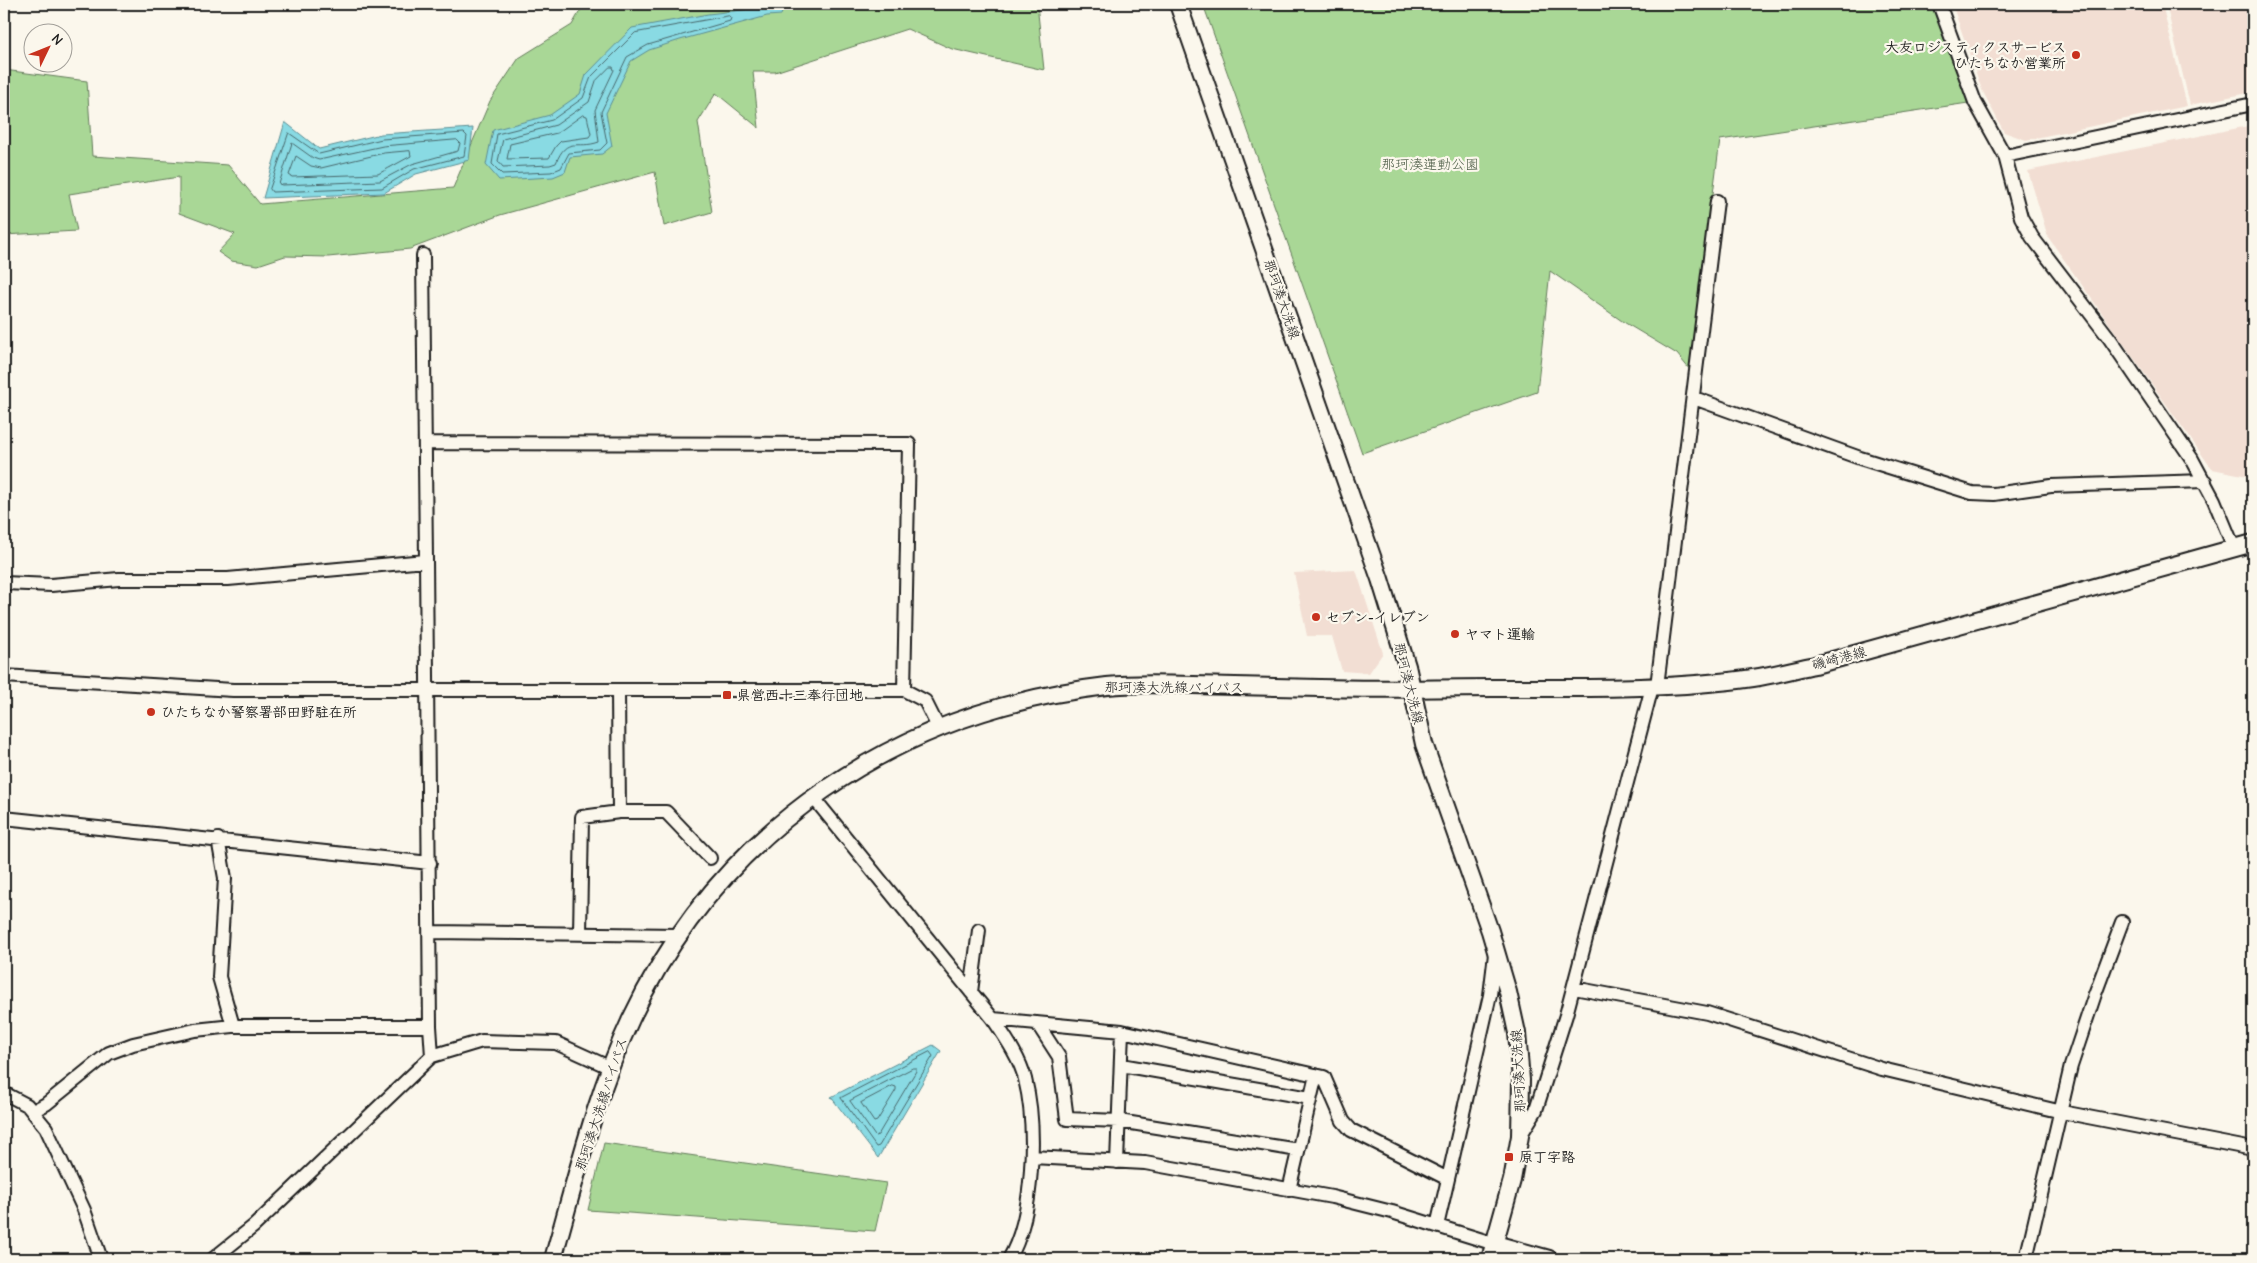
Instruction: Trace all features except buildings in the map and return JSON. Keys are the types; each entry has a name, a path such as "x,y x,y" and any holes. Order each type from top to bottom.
{"main road":[{"name":"那珂湊大洗線","path":"1178,4 1380,579 1405,659 1424,744 1495,950 1513,1012 1521,1080 1520,1136 1512,1180 1490,1259"},
{"name":"磯崎港線","path":"1412,689 1654,686 1754,678 1815,665 2253,544"},
{"name":"那珂湊大洗線バイパス","path":"553,1259 611,1068 632,1017 662,962 679,935 735,867 813,797 834,781 881,754 938,727 1034,697 1112,685 1165,684 1368,690 1412,689"},
{"path":"1495,1244 1549,1259"}],"street":[{"path":"1939,4 1976,102 2005,156 2022,217 2032,237 2110,339 2192,458 2205,481 2234,548"},
{"path":"2005,156 2253,104"},
{"path":"1520,1136 1536,1110 1574,988 1654,686 1694,398 1717,201"},
{"path":"424,255 424,443 429,690 430,1026 432,1056"},
{"path":"1694,398 1884,466 1972,492 1994,494 2051,486 2205,481"},
{"path":"424,443 909,444 904,690"},
{"path":"4,582 51,585 119,579 228,579 426,561"},
{"path":"4,676 233,690 904,690 924,701 938,727"},
{"path":"618,690 619,812"},
{"path":"813,797 993,1019 1010,1046 1025,1078 1031,1117 1032,1157 1024,1225 1009,1259"},
{"path":"580,933 582,817 619,812 666,812 710,858"},
{"path":"4,818 218,839 430,863"},
{"path":"218,839 225,878 219,978 233,1026"},
{"path":"2026,1259 2062,1112 2071,1066 2122,922"},
{"path":"971,992 979,930"},
{"path":"430,932 679,935"},
{"path":"1436,1226 1490,995 1495,950"},
{"path":"1574,988 1706,1013 1882,1069 2062,1112 2253,1149"},
{"path":"993,1019 1122,1031 1324,1077 1343,1121 1351,1130 1448,1179"},
{"path":"1037,1023 1059,1058 1067,1119 1119,1121 1298,1150"},
{"path":"33,1111 46,1104 109,1053 133,1044 195,1030 233,1026 430,1026"},
{"path":"1117,1162 1122,1031"},
{"path":"212,1259 254,1226 432,1056 482,1040 556,1043 611,1068"},
{"path":"1121,1065 1310,1098"},
{"path":"1289,1190 1316,1075"},
{"path":"4,1093 19,1100 33,1111 46,1128 84,1210 101,1259"},
{"path":"1032,1157 1145,1163 1332,1198 1495,1244"}],"shaded area":[{"name":"大友ロジスティクスサービス ひたちなか営業所","path":"1952,4 2162,4 2187,106 2026,140 2004,132 1982,90"},
{"path":"2166,4 2253,4 2253,92 2190,105"},
{"path":"2253,125 2253,477 2212,469 2048,237 2028,171"},
{"path":"1356,570 1383,653 1369,673 1342,671 1332,636 1307,636 1294,573"}],"green space":[{"path":"584,4 1037,4 1044,70 952,49 907,29 775,72 753,72 759,128 716,93 698,122 712,212 664,226 655,172 500,215 410,249 328,257 285,256 258,265 231,261 218,252 235,234 179,213 179,177 69,194 77,231 4,235 4,70 87,81 92,156 228,165 260,204 453,188 490,101 519,58 572,25"},
{"name":"那珂湊運動公園","path":"1203,4 1939,4 1975,102 1720,140 1690,370 1677,354 1622,321 1550,271 1537,392 1362,453"},
{"path":"604,1143 886,1183 875,1231 588,1210"}],"water":[{"path":"785,5 781,15 767,16 680,40 649,50 631,61 606,113 612,146 602,154 570,157 565,172 553,177 499,180 486,165 493,130 550,115 580,94 586,75 632,28 708,14"},
{"path":"285,122 319,149 381,134 473,128 469,160 416,174 384,193 263,198"},
{"path":"933,1045 941,1051 878,1158 831,1097"}],"place":[{"name":"大友ロジスティクスサービス ひたちなか営業所","path":"2076,55"},
{"name":"セブン-イレブン","path":"1316,617"},
{"name":"ヤマト運輸","path":"1455,634"},
{"name":"県営西十三奉行団地","path":"727,695"},
{"name":"ひたちなか警察署部田野駐在所","path":"151,712"},
{"name":"原丁字路","path":"1509,1157"}]}
